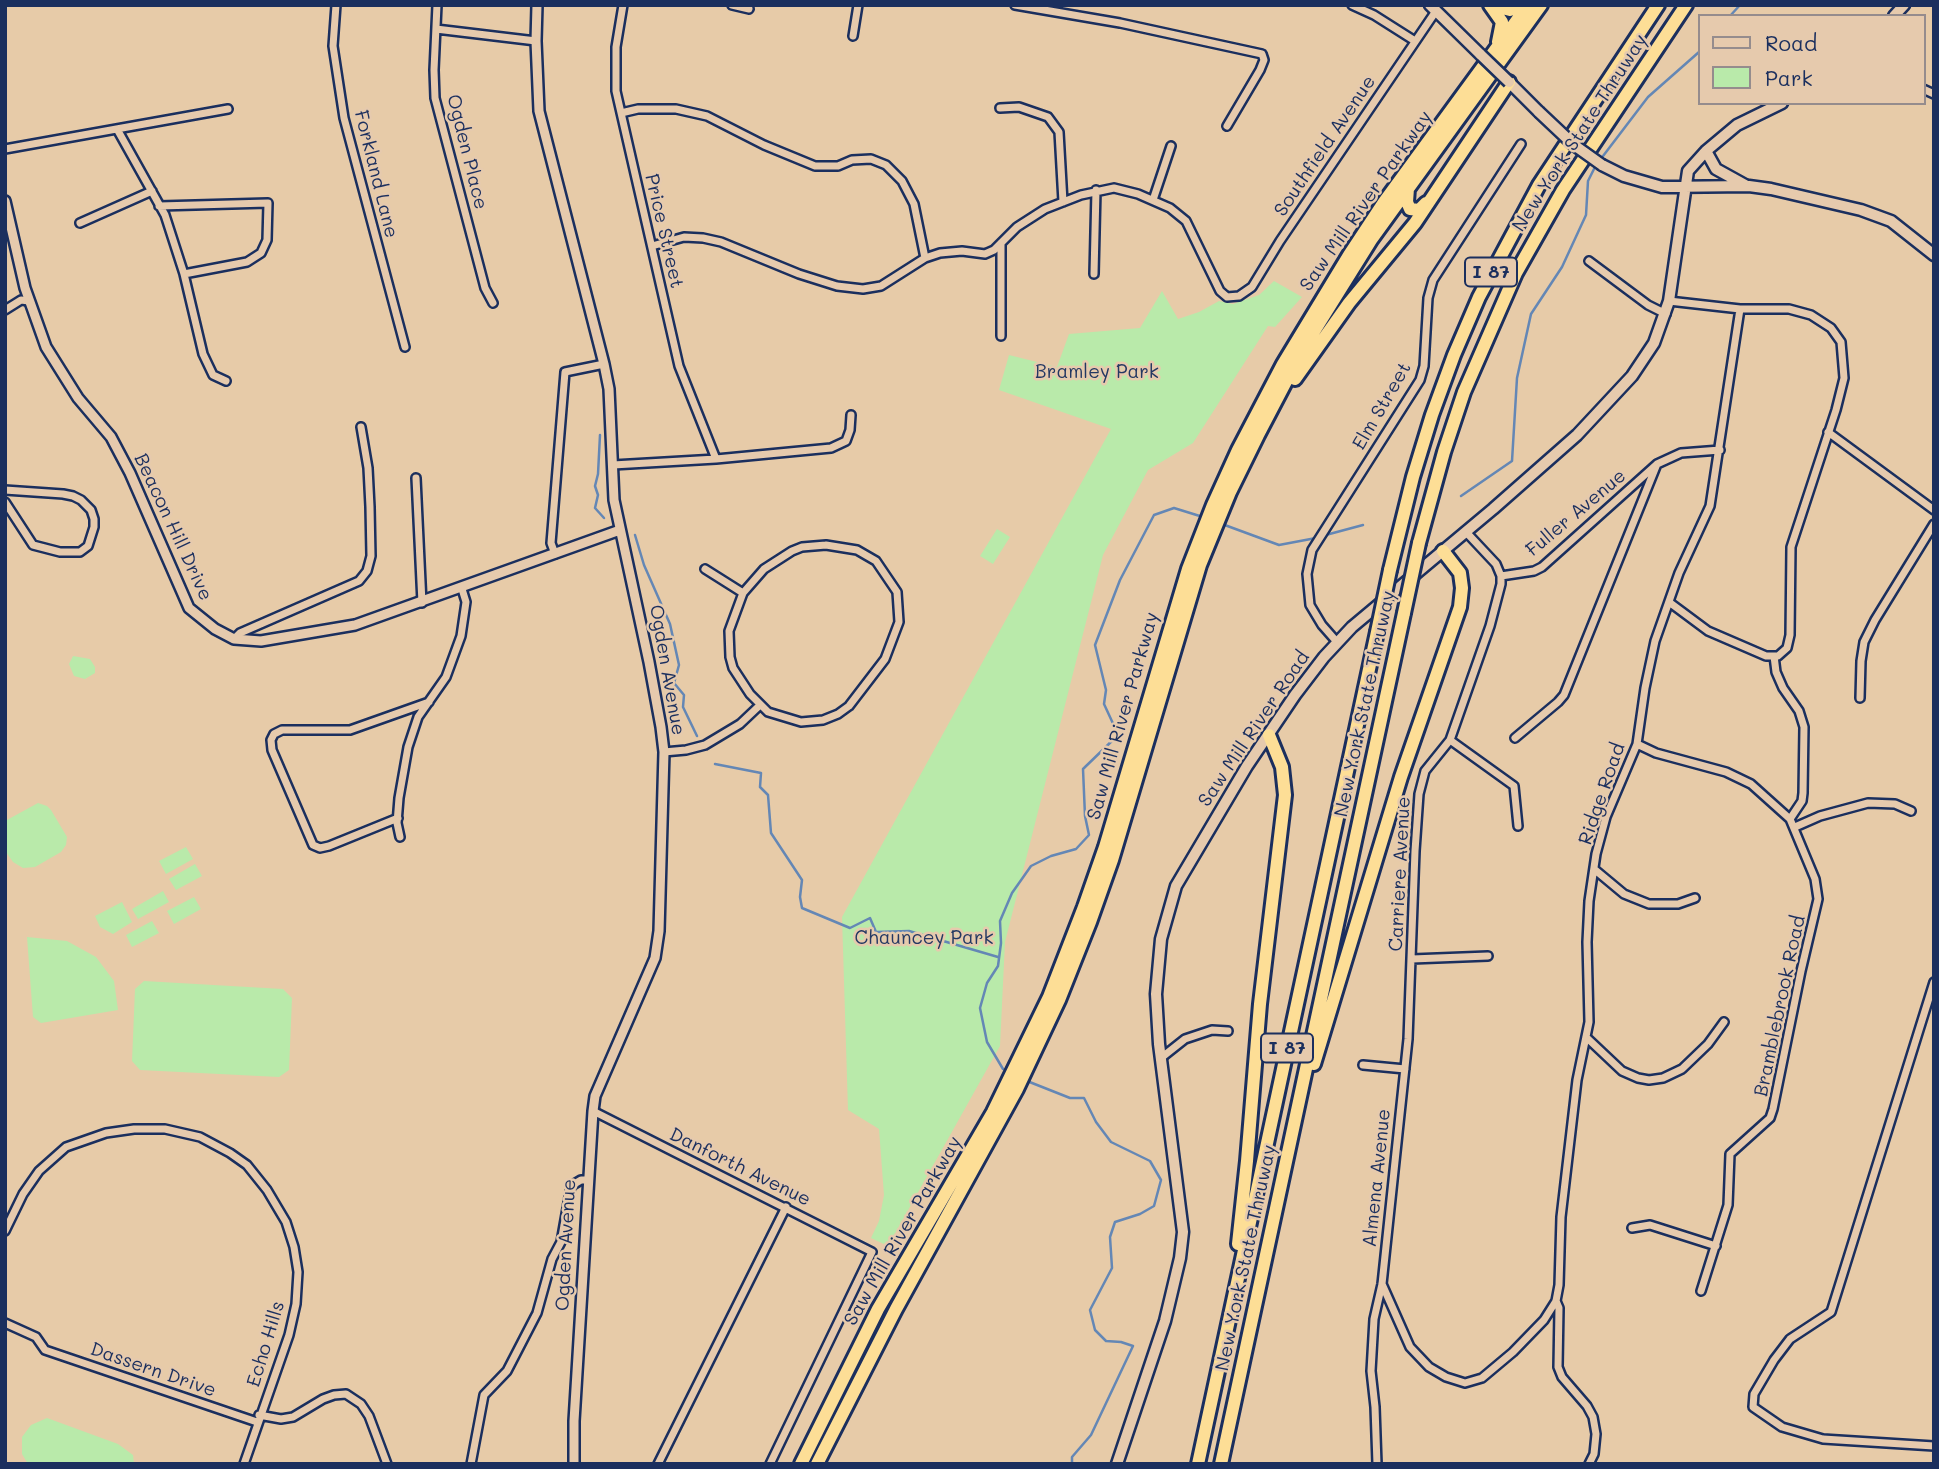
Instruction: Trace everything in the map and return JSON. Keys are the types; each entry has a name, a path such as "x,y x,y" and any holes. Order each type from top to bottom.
{"highway":[{"path":"1490,5 1510,10 1519,5"},
{"path":"1487,55 1503,26 1490,5"},
{"name":"Saw Mill River Parkway","path":"817,1464 1074,964 1101,891 1207,532 1267,392 1332,282 1384,202 1487,55 1528,5"},
{"name":"Saw Mill River Parkway","path":"1218,507 1336,294 1408,188 1541,5"},
{"name":"New York State Thruway","path":"1198,1464 1390,570 1425,436 1454,355 1479,297 1539,185 1658,5"},
{"name":"New York State Thruway","path":"1221,1464 1419,543 1444,452 1464,392 1516,274 1563,190 1686,5"},
{"path":"1258,435 1331,327 1415,223 1506,86"},
{"path":"1408,188 1407,205 1413,211 1419,210 1433,195"},
{"path":"1294,1125 1404,767 1460,607 1460,573 1443,551"},
{"path":"1228,1321 1285,795 1282,766 1269,735"},
{"name":"Saw Mill River Parkway","path":"801,1464 867,1328 1012,1087"}],"main road":[{"path":"1447,5 1448,22"},
{"path":"1433,8 1487,55 1506,86 1569,141 1602,165 1624,176 1670,188 1749,186 1771,189 1878,215 1891,221 1934,255"},
{"name":"Saw Mill River Road","path":"1117,1464 1166,1321 1183,1232 1157,1012 1158,965 1163,930 1172,897 1247,766 1304,682 1337,642 1577,435 1623,387 1645,359 1666,314 1669,301 1688,171 1706,151 1737,125 1778,105"},
{"path":"1706,151 1716,169 1749,186"}],"street":[{"name":"Forkland Lane","path":"336,5 333,46 344,118 405,347"},
{"name":"Ogden Place","path":"437,5 435,98 485,288 493,303"},
{"name":"Ogden Avenue","path":"537,5 538,111 609,389 614,500 647,650 664,752 659,931 655,958 599,1085 593,1111 574,1421 574,1464"},
{"name":"Price Street","path":"623,5 618,24 616,91 679,366 716,459"},
{"path":"732,5 749,9"},
{"path":"853,36 858,5"},
{"path":"1015,5 1053,9 1262,54 1264,60 1260,70 1227,126"},
{"path":"1352,5 1374,15 1415,41"},
{"name":"Southfield Avenue","path":"1153,200 1170,208 1186,221 1220,291 1227,297 1240,296 1252,287 1415,41 1433,8"},
{"path":"436,29 536,41"},
{"path":"1000,108 1019,107 1048,117 1059,132 1063,202"},
{"path":"621,113 638,108 676,108 707,116 764,145 815,166 838,166 852,160 871,159 883,163 901,181 914,204 925,258"},
{"path":"5,149 228,109"},
{"path":"117,129 165,215 184,274 209,371 226,381"},
{"name":"Elm Street","path":"1337,642 1310,605 1307,580 1310,554 1421,377 1429,292 1433,280 1521,144"},
{"path":"652,246 684,237 703,238 721,242 799,274 837,286 863,289 881,286 925,258 940,253 962,251 985,254 994,250 1017,227 1045,209 1096,190 1114,188 1153,200 1171,146"},
{"path":"1094,274 1096,190"},
{"path":"80,223 152,191"},
{"name":"Beacon Hill Drive","path":"5,201 29,301 46,347 78,398 111,437 130,473 189,608 215,629 234,639"},
{"path":"159,206 268,203 267,240 261,253 247,262 184,274"},
{"path":"1001,242 1001,336"},
{"path":"1589,261 1666,314"},
{"path":"5,310 21,300 29,301"},
{"path":"1669,301 1740,309 1789,309 1811,315 1831,328 1841,342 1844,378 1791,547 1790,635 1787,648 1778,656 1766,656 1708,631 1669,602"},
{"name":"Ridge Road","path":"1589,1464 1595,1444 1593,1417 1562,1377 1558,1367 1559,1308 1556,1301 1561,1217 1577,1080 1586,1037 1589,901 1606,817 1637,744 1655,641 1679,573 1710,506 1740,309"},
{"path":"555,554 551,543 565,372 604,364"},
{"path":"613,465 831,448 846,441 851,415"},
{"path":"234,639 240,633 359,581 367,571 371,556 370,507 368,468 361,427"},
{"path":"1828,432 1934,510"},
{"name":"Fuller Avenue","path":"1501,576 1542,568 1657,464 1681,453 1720,450"},
{"path":"1515,738 1564,695 1657,464"},
{"path":"416,478 422,603"},
{"path":"5,490 63,494 81,500 94,519 88,546 80,552 60,552 33,545 5,502"},
{"path":"1860,698 1864,642 1934,524"},
{"path":"234,639 261,641 355,625 462,589 620,530"},
{"path":"1466,532 1496,564 1501,576"},
{"path":"802,547 848,547 871,557 883,569 899,597 899,622 889,650 863,692 844,711 823,720 801,722 775,715 760,706 738,678 730,657 729,631 743,593 757,575 781,556 802,547"},
{"path":"705,569 743,593"},
{"name":"Carriere Avenue","path":"1412,981 1415,851 1422,779 1425,771 1450,740 1490,626 1501,576"},
{"path":"400,837 398,818 408,747 418,717 446,677 461,636 466,602 462,589"},
{"path":"1774,656 1776,673 1799,711 1804,727 1802,801 1790,819"},
{"path":"398,818 329,846 320,848 313,845 272,750 271,740 282,730 350,730 429,702"},
{"path":"664,752 705,745 740,724 760,706"},
{"path":"1450,740 1514,786 1518,826"},
{"name":"Bramblebrook Road","path":"1637,744 1656,753 1726,772 1751,784 1790,819 1815,879 1817,908 1801,971 1773,1109 1770,1118 1730,1154 1728,1205 1716,1246"},
{"path":"1795,827 1820,816 1868,803 1895,804 1911,811"},
{"path":"1594,869 1624,894 1649,904 1678,904 1695,898"},
{"path":"1412,959 1488,956"},
{"name":"Almena Avenue","path":"1377,1464 1371,1378 1374,1319 1381,1284 1412,981"},
{"path":"1934,982 1831,1312 1790,1339 1754,1394 1753,1408 1782,1427 1823,1439 1934,1446"},
{"path":"1586,1037 1622,1071 1638,1079 1663,1078 1682,1069 1697,1056 1724,1022"},
{"path":"1161,1058 1185,1039 1212,1030 1228,1031"},
{"path":"1363,1065 1405,1069"},
{"name":"Danforth Avenue","path":"593,1111 872,1252 770,1464"},
{"name":"Echo Hills","path":"5,1231 23,1194 39,1171 66,1147 106,1133 165,1129 201,1137 247,1165 267,1190 286,1222 298,1272 296,1304 289,1335 258,1418"},
{"path":"471,1464 484,1395 507,1371 537,1313 552,1259 561,1242 571,1186 581,1180 587,1180"},
{"path":"661,1461 786,1207"},
{"path":"1632,1228 1650,1225 1716,1246 1700,1291"},
{"path":"1381,1284 1410,1347 1429,1367 1446,1377 1465,1383 1482,1378 1513,1352 1544,1320 1556,1301"},
{"name":"Dassern Drive","path":"5,1323 36,1337 45,1350 258,1418"},
{"path":"244,1464 258,1418 293,1417 323,1399 346,1394 361,1404 369,1416 387,1464"}],"green space":[{"name":"Chauncey Park","path":"1274,281 1302,297 1275,327 1268,326 1193,443 1148,470 1103,555 1005,942 1000,1046 888,1246 871,1238 879,1221 884,1195 879,1129 848,1110 842,917 1111,429 999,390 1009,355 1057,367 1069,334 1140,328 1162,291 1178,319 1219,301 1233,304 1259,295"},
{"path":"997,529 1010,537 993,564 980,556"},
{"path":"73,656 90,659 95,673 85,679 74,676 69,664"},
{"path":"38,803 51,810 67,837 66,845 61,852 35,867 23,868 13,862 6,852 5,821"},
{"path":"186,847 193,859 166,874 159,861"},
{"path":"195,864 202,876 176,890 169,879"},
{"path":"163,891 169,902 138,919 132,909"},
{"path":"194,897 201,909 174,924 167,911"},
{"path":"122,902 132,922 113,934 100,927 95,916"},
{"path":"152,921 159,933 132,947 126,935"},
{"path":"27,937 67,941 96,957 114,981 118,1010 41,1023 33,1017"},
{"path":"144,981 283,989 292,998 289,1070 279,1077 140,1070 132,1061 135,989"},
{"path":"47,1418 118,1444 133,1455 134,1464 28,1464 22,1454 22,1437 31,1425"}],"waterway":[{"path":"1732,14 1740,5"},
{"path":"1600,160 1648,97 1698,53"},
{"path":"1461,496 1512,461 1517,378 1531,314 1562,267 1586,215 1588,181 1596,165"},
{"path":"600,435 595,486 598,495 595,508 604,518"},
{"path":"1009,1072 1003,1069 987,1042 980,1008 987,983 998,966 1000,921 1012,893 1031,866 1051,856 1076,849 1089,835 1085,816 1083,769 1115,738 1116,730 1104,704 1106,690 1095,645 1120,580 1154,515 1174,508 1203,517"},
{"path":"1222,524 1279,545 1316,538"},
{"path":"1322,536 1363,525"},
{"path":"635,535 644,565 670,624 679,665 674,683 684,695 683,707 697,736"},
{"path":"715,764 761,773 760,787 768,795 771,833 802,880 802,908 850,928 870,918 876,932 909,931 998,957"},
{"path":"1027,1081 1070,1098 1084,1098 1096,1122 1111,1142 1150,1161 1161,1180 1154,1206 1115,1222 1110,1237 1112,1268 1090,1310 1095,1330 1106,1341 1133,1346 1091,1435 1072,1457 1072,1464"}],"park label":[{"name":"Bramley Park","path":"1097,372"}]}
